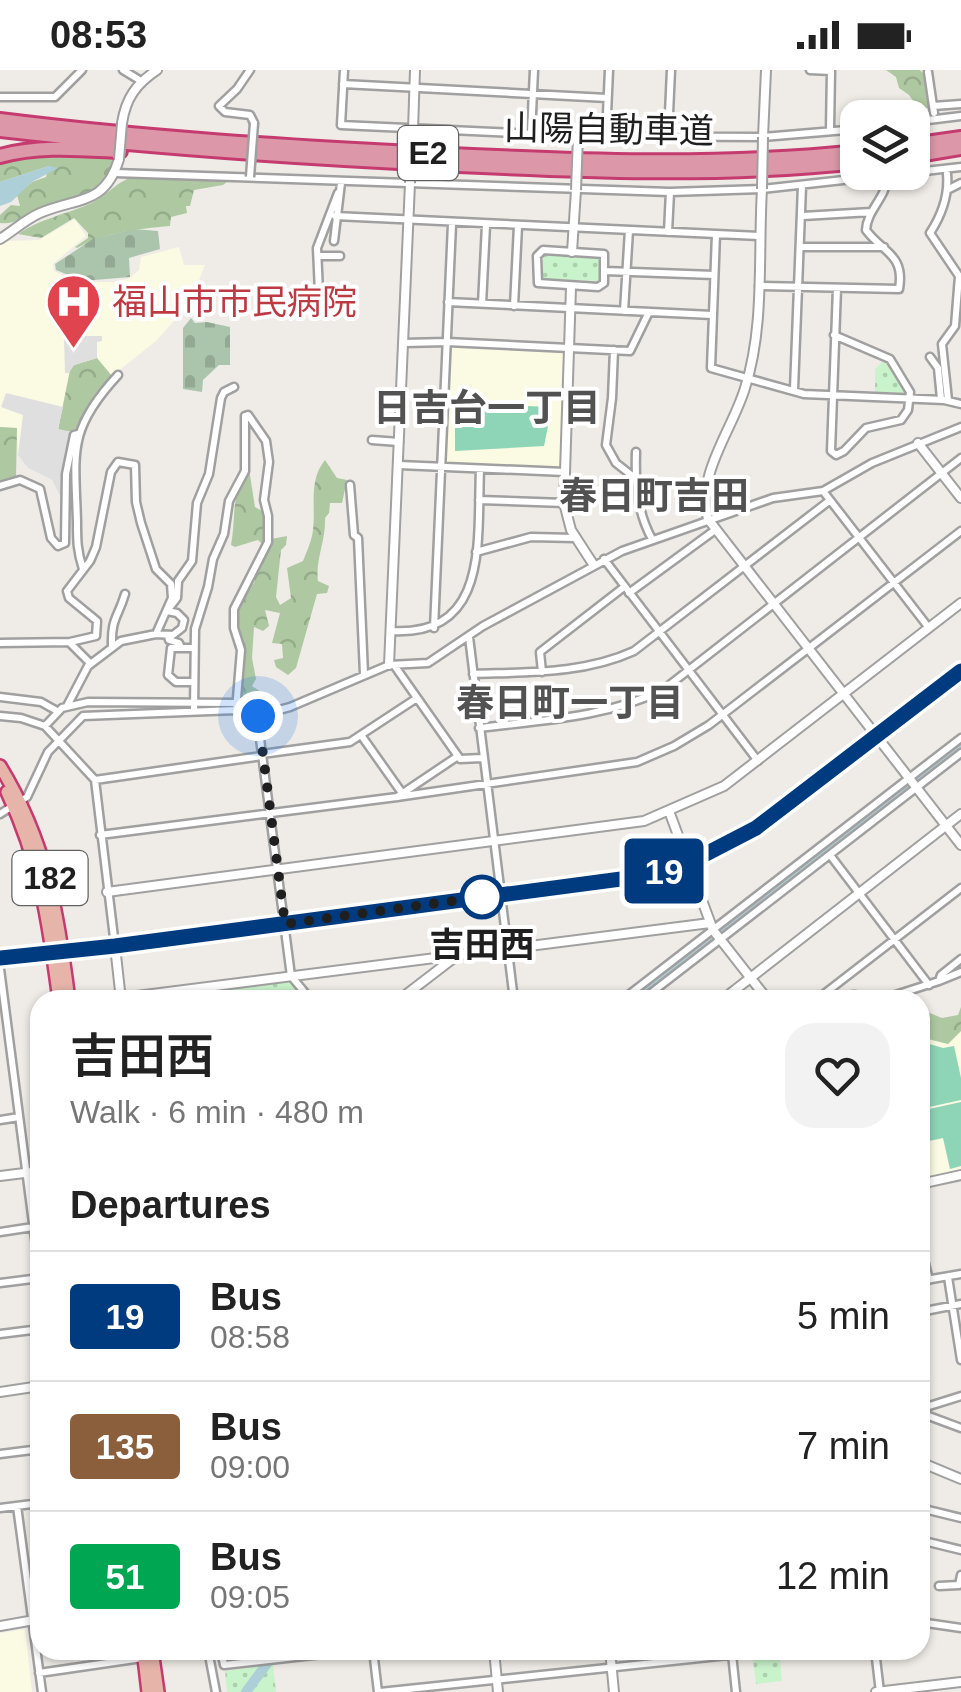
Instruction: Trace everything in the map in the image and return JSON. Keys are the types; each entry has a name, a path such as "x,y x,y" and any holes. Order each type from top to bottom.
{"highway":[{"name":"山陽自動車道","path":"1,122 259,144 590,160 743,160 840,153"},
{"name":"山陽自動車道","path":"1,122 278,155 643,171 840,163"},
{"path":"930,142 961,138"},
{"path":"0,156 20,150 55,148 278,155"},
{"path":"930,153 961,148"},
{"name":"182","path":"0,766 48,870 59,990"},
{"name":"182","path":"0,779 18,806"},
{"name":"182","path":"58,952 67,990"},
{"path":"146,1660 148,1692"},
{"path":"148,1660 158,1692"}],"main road":[{"path":"0,958 636,877 688,862 756,828 961,671"}],"street":[{"path":"0,97 55,97 82,70"},
{"path":"123,70 141,80"},
{"path":"0,239 37,214 98,194 115,172 128,100 141,80 158,70"},
{"path":"250,70 238,89 219,106 225,112 250,115 254,123 250,177"},
{"path":"344,70 341,125 578,136 763,137 840,130"},
{"path":"415,70 392,665 460,760 482,758"},
{"path":"531,134 534,70"},
{"path":"606,136 609,70"},
{"path":"668,135 671,70"},
{"path":"766,70 755,345 748,376 704,488 708,519 961,845"},
{"path":"810,70 831,71 830,130"},
{"path":"928,72 933,110 961,104"},
{"path":"343,84 607,98"},
{"path":"930,120 961,116"},
{"path":"572,252 578,136"},
{"path":"930,172 961,168"},
{"path":"115,172 670,192 840,182"},
{"path":"945,400 942,344 955,326 959,276 930,233 949,189 947,174"},
{"path":"334,241 341,182"},
{"path":"949,189 961,183"},
{"path":"794,390 802,186"},
{"path":"757,286 899,289 902,274 898,262 866,230 885,190"},
{"path":"668,232 670,192"},
{"path":"318,292 318,256 326,218 338,193"},
{"path":"802,216 872,212"},
{"path":"336,216 759,236"},
{"path":"434,628 452,224"},
{"path":"482,304 486,225"},
{"path":"514,306 518,226"},
{"path":"624,311 629,230"},
{"path":"716,234 710,368 804,394 961,404"},
{"path":"801,246 884,247"},
{"path":"539,252 572,252 604,254 602,287 542,285 536,277 539,252"},
{"path":"318,256 340,256"},
{"path":"605,271 714,275"},
{"path":"571,287 564,503 575,538 593,564"},
{"path":"834,334 888,357 908,387 910,398 901,420 866,428 844,451 834,455 831,451 834,334 837,288"},
{"path":"448,302 712,315"},
{"path":"404,343 630,351 649,312"},
{"path":"614,350 606,445 616,463 636,478"},
{"path":"930,357 938,368 945,400"},
{"path":"84,570 75,541 74,460 78,434 101,394 118,375"},
{"path":"167,611 176,598 178,580 192,561 197,502 209,474 221,398 234,387"},
{"path":"194,707 193,648 212,560 224,534 228,501 245,471 248,416 266,440 269,462 264,500 268,542 234,609 234,628 241,650 236,707"},
{"path":"45,726 57,711 88,702 236,707 258,716 392,665 428,663 604,559 773,498 823,491 872,463 961,426"},
{"path":"0,486 20,480 40,489 51,538 58,546 65,544 66,474 74,434 78,434"},
{"path":"372,440 400,442"},
{"path":"918,443 961,498"},
{"path":"636,452 642,514 652,539"},
{"path":"479,728 619,709 663,690 961,458"},
{"path":"0,644 93,638 99,627 97,621 67,595 96,547 112,472 118,462 136,465 136,502 141,523 156,569 171,584 172,598 156,634"},
{"path":"399,465 565,472"},
{"path":"391,631 417,633 434,628 458,608 467,592 476,552 480,469"},
{"path":"350,486 354,535 358,538 364,674"},
{"path":"823,491 929,628"},
{"path":"479,500 564,503"},
{"path":"473,674 542,672 614,660 634,651 829,502"},
{"path":"542,672 540,652 715,530"},
{"path":"100,835 637,762 674,746 722,715 961,530"},
{"path":"476,552 531,538 575,538"},
{"path":"604,559 758,762"},
{"path":"112,647 112,621 125,594"},
{"path":"108,892 622,825 669,812 724,786 758,762 961,603"},
{"path":"68,706 91,664 112,647 121,641 156,634 168,636 182,628 184,620 167,611"},
{"path":"168,636 180,648"},
{"path":"469,637 512,990"},
{"path":"70,642 91,664"},
{"path":"192,682 176,682 168,674 171,648 193,648"},
{"path":"0,697 42,702 57,711"},
{"path":"95,780 350,742 417,698"},
{"path":"0,814 18,806 34,786 48,752 80,717 194,707"},
{"path":"0,716 45,726 95,780 121,990"},
{"path":"258,716 291,976 303,990"},
{"path":"361,735 400,795"},
{"path":"653,990 715,932 830,855 961,738"},
{"path":"636,990 913,783 961,753"},
{"path":"400,795 458,756"},
{"path":"669,812 715,932 760,990"},
{"path":"735,990 961,814"},
{"path":"830,855 929,985"},
{"path":"829,990 961,888"},
{"path":"188,990 507,949 715,932"},
{"path":"412,990 457,955"},
{"path":"938,981 961,959"},
{"path":"0,969 3,1017 30,1204"},
{"path":"911,990 961,972"},
{"path":"0,1068 12,1067"},
{"path":"0,1120 19,1117"},
{"path":"0,1176 30,1172"},
{"path":"930,1182 961,1175"},
{"path":"0,1232 30,1227"},
{"path":"930,1279 961,1274"},
{"path":"948,1277 957,1305 961,1360"},
{"path":"0,1283 30,1279"},
{"path":"930,1310 957,1305"},
{"path":"0,1334 30,1330"},
{"path":"0,1392 30,1388"},
{"path":"930,1409 961,1396"},
{"path":"930,1413 961,1428"},
{"path":"0,1454 30,1450"},
{"path":"930,1466 961,1479"},
{"path":"0,1508 30,1504"},
{"path":"17,1506 30,1584"},
{"path":"930,1510 961,1518"},
{"path":"930,1542 961,1550"},
{"path":"939,1586 959,1585 961,1575"},
{"path":"0,1626 30,1621"},
{"path":"930,1623 961,1628"},
{"path":"39,1660 42,1692"},
{"path":"40,1673 109,1660"},
{"path":"210,1660 216,1692"},
{"path":"223,1660 224,1665 278,1660"},
{"path":"374,1660 379,1692 663,1660"},
{"path":"495,1660 498,1692"},
{"path":"611,1660 614,1692"},
{"path":"733,1660 736,1692"},
{"path":"876,1660 878,1692 961,1682"}],"shaded area":[{"name":"福山市市民病院","path":"75,219 86,236 53,264 54,271 77,282 130,278 139,270 141,257 179,247 184,265 205,265 190,303 156,341 112,376 96,358 70,370 58,429 75,432 69,495 59,494 52,480 28,468 18,454 17,428 0,427 0,244 39,240"},
{"path":"64,336 102,336 102,341 97,342 97,358 74,365 65,373"},
{"path":"452,345 568,353 563,468 445,464"},
{"path":"6,393 63,407 58,429 72,432 61,472 65,495 59,494 52,480 28,468 18,455 23,415 1,407"},
{"path":"961,1031 961,1169 930,1176 930,1040 948,1044"},
{"path":"25,1629 32,1692 0,1692 0,1633"}],"green space":[{"path":"886,70 920,70 927,78 929,100 913,100 899,88 896,77"},
{"path":"34,156 114,157 110,172 95,190 15,221 0,223 0,215 11,205 20,206 17,195 32,182 46,177 49,166 0,182 0,162"},
{"path":"137,176 219,177 228,181 194,190 187,213 171,217 170,226 110,235 77,248 88,233 74,218 41,238 18,234 94,202"},
{"path":"134,229 158,231 160,249 129,258 130,277 83,281 56,270 55,264 93,239"},
{"path":"543,253 603,255 602,281 543,279"},
{"path":"191,318 195,323 230,327 230,365 219,365 203,380 202,392 183,389 183,328"},
{"path":"97,358 112,376 75,432 58,430 70,370"},
{"path":"889,360 909,397 875,395 875,369"},
{"path":"455,403 552,407 544,446 455,451"},
{"path":"0,427 17,428 16,478 0,481"},
{"path":"325,460 337,478 347,480 342,503 330,503 325,518 317,573 318,581 329,586 327,593 317,594 296,668 288,675 276,667 274,660 283,658 282,644 272,643 280,613 265,610 269,626 263,631 254,627 252,658 256,679 252,686 264,694 261,705 255,707 242,702 239,599 254,583 261,555 271,539 287,536 281,550 276,597 280,605 291,598 287,568 303,561 309,546 316,476"},
{"path":"249,469 255,507 264,512 266,542 263,545 258,540 235,547 231,545 236,498"},
{"path":"292,980 299,990 214,990"},
{"path":"961,1007 961,1031 948,1044 930,1040 930,1013 942,1018 958,1015"},
{"path":"930,1044 954,1046 961,1100 930,1107"},
{"path":"961,1102 961,1166 950,1169 943,1138 930,1141 930,1109"},
{"path":"753,1660 780,1660 782,1681 756,1684"},
{"path":"273,1665 276,1692 227,1692 225,1671"}],"water":[{"path":"49,166 58,168 0,206 0,182"}],"waterway":[{"path":"646,990 961,746"},
{"path":"246,1692 270,1660"}],"bus line":[{"name":"19","path":"0,958 285,924 672,869 756,828 961,671"}],"place":[{"name":"福山市市民病院","path":"73,350"},
{"name":"吉田西","path":"482,897"}],"district":[{"name":"日吉台一丁目","path":"487,408"},
{"name":"春日町吉田","path":"654,496"},
{"name":"春日町一丁目","path":"570,703"}],"route":[{"path":"258,716 285,924 482,897"}]}
